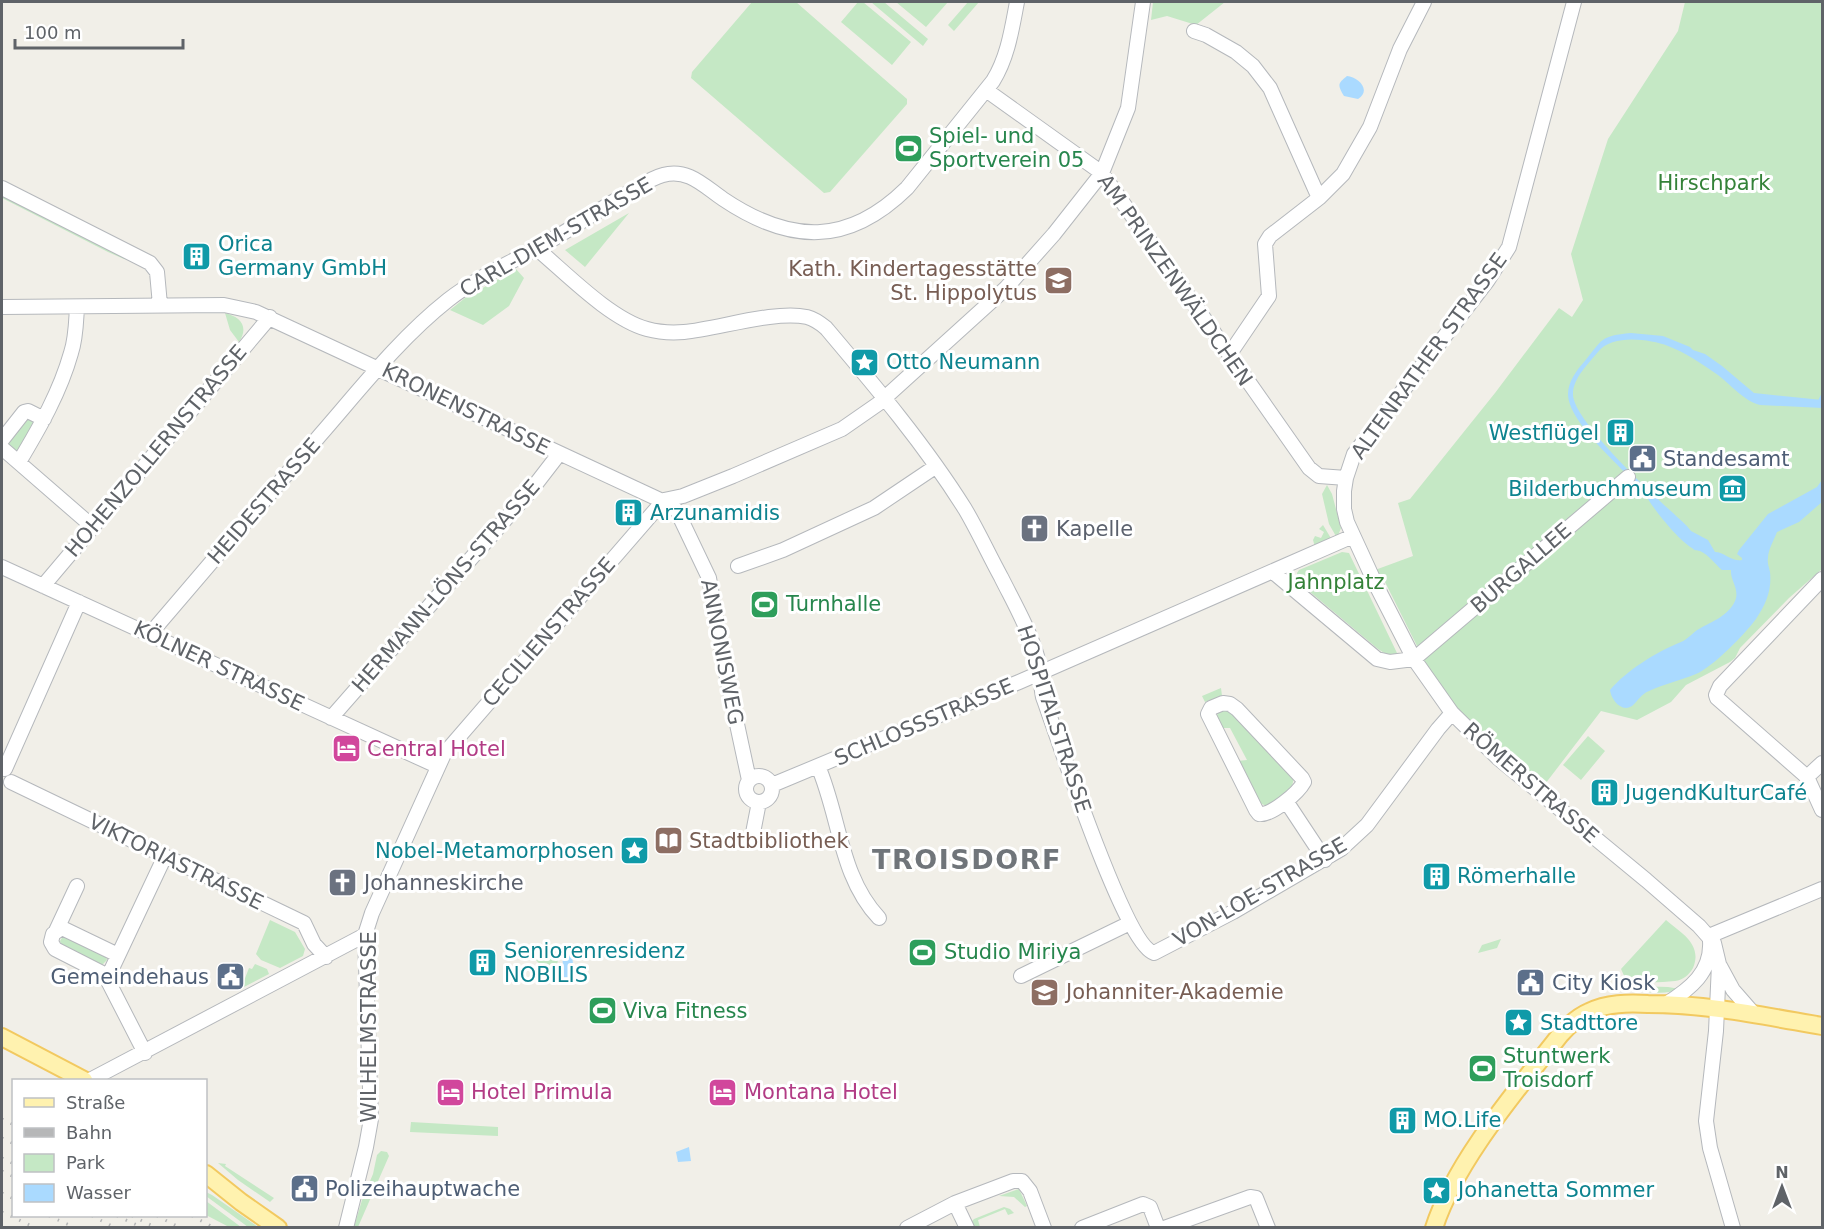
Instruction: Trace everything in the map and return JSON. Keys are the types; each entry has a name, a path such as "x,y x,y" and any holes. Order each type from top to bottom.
{"main road":[{"path":"1434,1227 1444,1200 1462,1168 1494,1122 1569,1025 1589,1011 1606,1006 1627,1004 1666,1004 1717,1008 1822,1026"},
{"path":"2,1037 82,1079"},
{"path":"207,1175 278,1227"}],"street":[{"name":"CARL-DIEM-STRASSE","path":"379,367 449,299 490,273 662,175 673,173 687,175 753,218 808,233 824,233 869,218 896,200 986,90 1001,67 1017,2"},
{"path":"664,500 677,498 715,484 820,440 864,414 1006,288 1054,234 1102,173 1128,108 1143,2"},
{"path":"1229,356 1269,296 1265,244 1270,236 1319,198 1343,174 1370,127 1400,49 1424,2"},
{"name":"ALTENRATHER STRASSE","path":"1353,536 1344,509 1346,478 1351,460 1366,436 1488,280 1509,247 1513,224 1574,2"},
{"path":"1194,31 1236,52 1253,66 1270,88 1319,198"},
{"name":"AM PRINZENWÄLDCHEN","path":"986,90 1102,173 1309,468 1319,476 1346,478"},
{"path":"2,188 150,263 157,272 160,305"},
{"name":"HOSPITALSTRASSE","path":"536,248 616,314 650,330 683,332 787,316 813,319 826,328 885,397 965,510 1008,590 1035,650 1043,697 1094,840 1130,923 1146,949 1154,953"},
{"name":"KRONENSTRASSE","path":"2,307 224,305 255,312 379,367 559,454 664,500"},
{"path":"19,462 56,396 72,352 77,307"},
{"name":"HOHENZOLLERNSTRASSE","path":"43,586 270,317"},
{"name":"HEIDESTRASSE","path":"150,634 379,367"},
{"path":"2,440 24,412 28,411 44,419"},
{"path":"2,447 93,527"},
{"name":"HERMANN-LÖNS-STRASSE","path":"332,718 532,489 559,454"},
{"path":"738,566 783,550 874,508 935,467"},
{"name":"BURGALLEE","path":"1414,659 1628,477"},
{"name":"CECILIENSTRASSE","path":"437,766 444,754 664,500"},
{"name":"ANNONISWEG","path":"664,500 677,510 709,578 749,780"},
{"path":"1353,536 1273,572 1377,659 1390,662 1414,659"},
{"name":"RÖMERSTRASSE","path":"1353,536 1414,659 1452,713 1498,758 1646,880 1709,936 1716,950 1719,964 1706,1121 1710,1148 1733,1227"},
{"name":"KÖLNER STRASSE","path":"2,567 437,766"},
{"name":"SCHLOSSSTRASSE","path":"772,785 1273,572"},
{"path":"1822,579 1720,686 1716,695 1807,777 1822,810"},
{"path":"5,778 78,602"},
{"path":"1226,703 1237,709 1302,778 1304,782 1302,786 1286,801 1266,815 1259,814 1208,714 1211,708 1226,703"},
{"name":"VON-LOE-STRASSE","path":"1154,953 1233,912 1341,849 1367,825 1452,713"},
{"path":"1807,777 1822,763"},
{"name":"WILHELMSTRASSE","path":"346,1227 366,1147 371,1110 365,935 372,913 433,781 437,766"},
{"path":"818,766 852,878 866,904 879,918"},
{"path":"761,776 769,780 772,785 768,799 755,802 748,796 746,788 749,780 761,776"},
{"name":"VIKTORIASTRASSE","path":"5,778 304,923 314,944 326,957"},
{"path":"1286,801 1325,860"},
{"path":"752,838 759,802"},
{"path":"145,1053 109,984 108,976 165,856"},
{"path":"77,886 51,939 51,946 108,976"},
{"path":"1666,1004 1691,987 1701,976 1710,952 1709,936 1822,889"},
{"path":"1021,976 1130,923"},
{"path":"56,931 64,929 118,955"},
{"path":"92,1079 365,935"},
{"path":"1719,964 1732,990 1754,1014"},
{"path":"907,1227 955,1203 1013,1181 1022,1181 1030,1191 1044,1227"},
{"path":"1164,1227 1247,1197 1254,1197 1259,1202 1268,1227"},
{"path":"955,1203 967,1227"},
{"path":"1082,1227 1143,1204 1150,1207 1158,1227"}],"green space":[{"path":"752,2 796,2 907,99 907,104 830,192 824,193 691,78 692,72"},
{"path":"858,2 863,2 911,42 892,65 841,22"},
{"path":"871,2 884,2 928,39 923,46"},
{"path":"896,2 948,2 926,27"},
{"path":"968,2 979,2 954,31 948,25"},
{"path":"1153,2 1225,2 1196,25 1167,16 1151,20"},
{"name":"Hirschpark","path":"1685,2 1822,2 1822,569 1789,598 1740,648 1735,658 1686,685 1671,702 1637,720 1601,711 1542,788 1519,758 1487,738 1456,710 1427,669 1383,578 1375,570 1413,556 1398,503 1410,499 1495,393 1559,308 1572,317 1583,300 1571,254 1608,139 1678,31"},
{"path":"2,194 135,261 108,252 2,198"},
{"path":"629,213 585,267 565,250"},
{"path":"516,269 524,278 509,306 483,325 450,310 465,298"},
{"path":"225,313 242,323 243,332 239,342 230,330"},
{"path":"29,418 35,423 18,451 14,451 9,447 8,442"},
{"path":"1327,485 1332,494 1341,528 1337,538 1329,524 1322,494"},
{"path":"1323,525 1332,540 1315,547 1313,540 1315,536 1321,538 1324,532 1319,529"},
{"name":"Jahnplatz","path":"1342,552 1349,553 1396,655 1389,656 1378,649 1297,581 1299,570"},
{"path":"1221,688 1222,696 1205,702 1202,696"},
{"path":"1228,709 1293,777 1289,790 1266,806 1258,802 1237,761 1247,760 1230,728 1220,728 1217,715 1220,711"},
{"path":"1588,736 1605,751 1581,780 1563,765"},
{"path":"270,920 295,932 305,949 303,956 280,968 261,960 256,954"},
{"path":"1666,920 1693,946 1695,960 1690,973 1678,980 1627,982 1621,969"},
{"path":"63,936 105,954 107,960 99,965 62,948 60,941"},
{"path":"1501,939 1497,948 1478,953 1482,945"},
{"path":"554,950 559,956 555,973 550,975 535,959 537,955"},
{"path":"255,964 267,969 269,974 242,986 249,968 252,969"},
{"path":"1635,986 1680,989 1669,992 1636,991"},
{"path":"411,1122 498,1127 498,1136 410,1132"},
{"path":"381,1151 387,1152 389,1156 358,1227 354,1227 373,1174 377,1155"},
{"path":"218,1163 226,1164 225,1166 274,1198 270,1202"},
{"path":"1019,1189 1027,1206 1025,1207 1014,1197 999,1196"},
{"path":"207,1192 258,1227 248,1227 207,1197"},
{"path":"207,1202 241,1227 229,1227 207,1216"},
{"path":"1004,1207 1014,1213 1008,1215 1005,1209 978,1220 980,1227 973,1227 971,1222 974,1219"}],"water":[{"path":"1347,76 1359,81 1364,88 1364,92 1358,99 1344,96 1340,89 1340,83"},
{"path":"1631,333 1663,336 1705,354 1754,393 1822,400 1822,408 1754,403 1704,365 1680,351 1651,341 1621,340 1604,346 1598,352 1576,382 1573,394 1576,405 1585,420 1614,455 1691,531 1708,540 1715,552 1735,560 1742,560 1737,554 1739,550 1768,514 1817,487 1822,480 1822,502 1799,522 1777,532 1768,555 1770,585 1768,597 1756,619 1737,641 1703,670 1646,692 1632,706 1624,708 1614,701 1610,690 1624,676 1642,663 1715,621 1732,606 1736,597 1731,570 1722,570 1706,555 1686,544 1672,530 1643,491 1587,432 1570,406 1568,390 1571,381 1595,348 1608,337"},
{"path":"572,952 574,979 564,980 562,953"},
{"path":"689,1147 691,1161 678,1162 676,1152"}],"waterway":[{"path":"1820,400 1822,396"}],"railway":[{"path":"2,1119 12,1124"},
{"path":"2,1138 12,1143"},
{"path":"2,1158 12,1163"},
{"path":"2,1171 12,1176"},
{"path":"2,1193 12,1198"},
{"path":"2,1212 12,1217"},
{"path":"13,1217 36,1228"},
{"path":"51,1217 76,1228"},
{"path":"94,1217 116,1228"},
{"path":"119,1217 139,1226"},
{"path":"134,1217 157,1228"},
{"path":"159,1217 181,1228"},
{"path":"194,1217 215,1228"}],"place":[{"name":"Spiel- und Sportverein 05","path":"908,148"},
{"name":"Orica Germany GmbH","path":"197,256"},
{"name":"Kath. Kindertagesstätte St. Hippolytus","path":"1058,281"},
{"name":"Otto Neumann","path":"865,362"},
{"name":"Westflügel","path":"1620,433"},
{"name":"Standesamt","path":"1642,459"},
{"name":"Bilderbuchmuseum","path":"1733,489"},
{"name":"Arzunamidis","path":"629,513"},
{"name":"Kapelle","path":"1035,529"},
{"name":"Turnhalle","path":"765,604"},
{"name":"Central Hotel","path":"346,749"},
{"name":"JugendKulturCafé","path":"1604,793"},
{"name":"Stadtbibliothek","path":"668,841"},
{"name":"Nobel-Metamorphosen","path":"635,851"},
{"name":"Römerhalle","path":"1436,876"},
{"name":"Johanneskirche","path":"343,883"},
{"name":"Studio Miriya","path":"923,952"},
{"name":"Seniorenresidenz NOBILIS","path":"483,963"},
{"name":"Gemeindehaus","path":"230,977"},
{"name":"City Kiosk","path":"1531,983"},
{"name":"Johanniter-Akademie","path":"1045,992"},
{"name":"Viva Fitness","path":"602,1011"},
{"name":"Stadttore","path":"1519,1023"},
{"name":"Stuntwerk Troisdorf","path":"1482,1068"},
{"name":"Hotel Primula","path":"450,1092"},
{"name":"Montana Hotel","path":"723,1092"},
{"name":"MO.Life","path":"1402,1120"},
{"name":"Polizeihauptwache","path":"304,1189"},
{"name":"Johanetta Sommer","path":"1437,1190"}],"district":[{"name":"TROISDORF","path":"967,860"}]}
